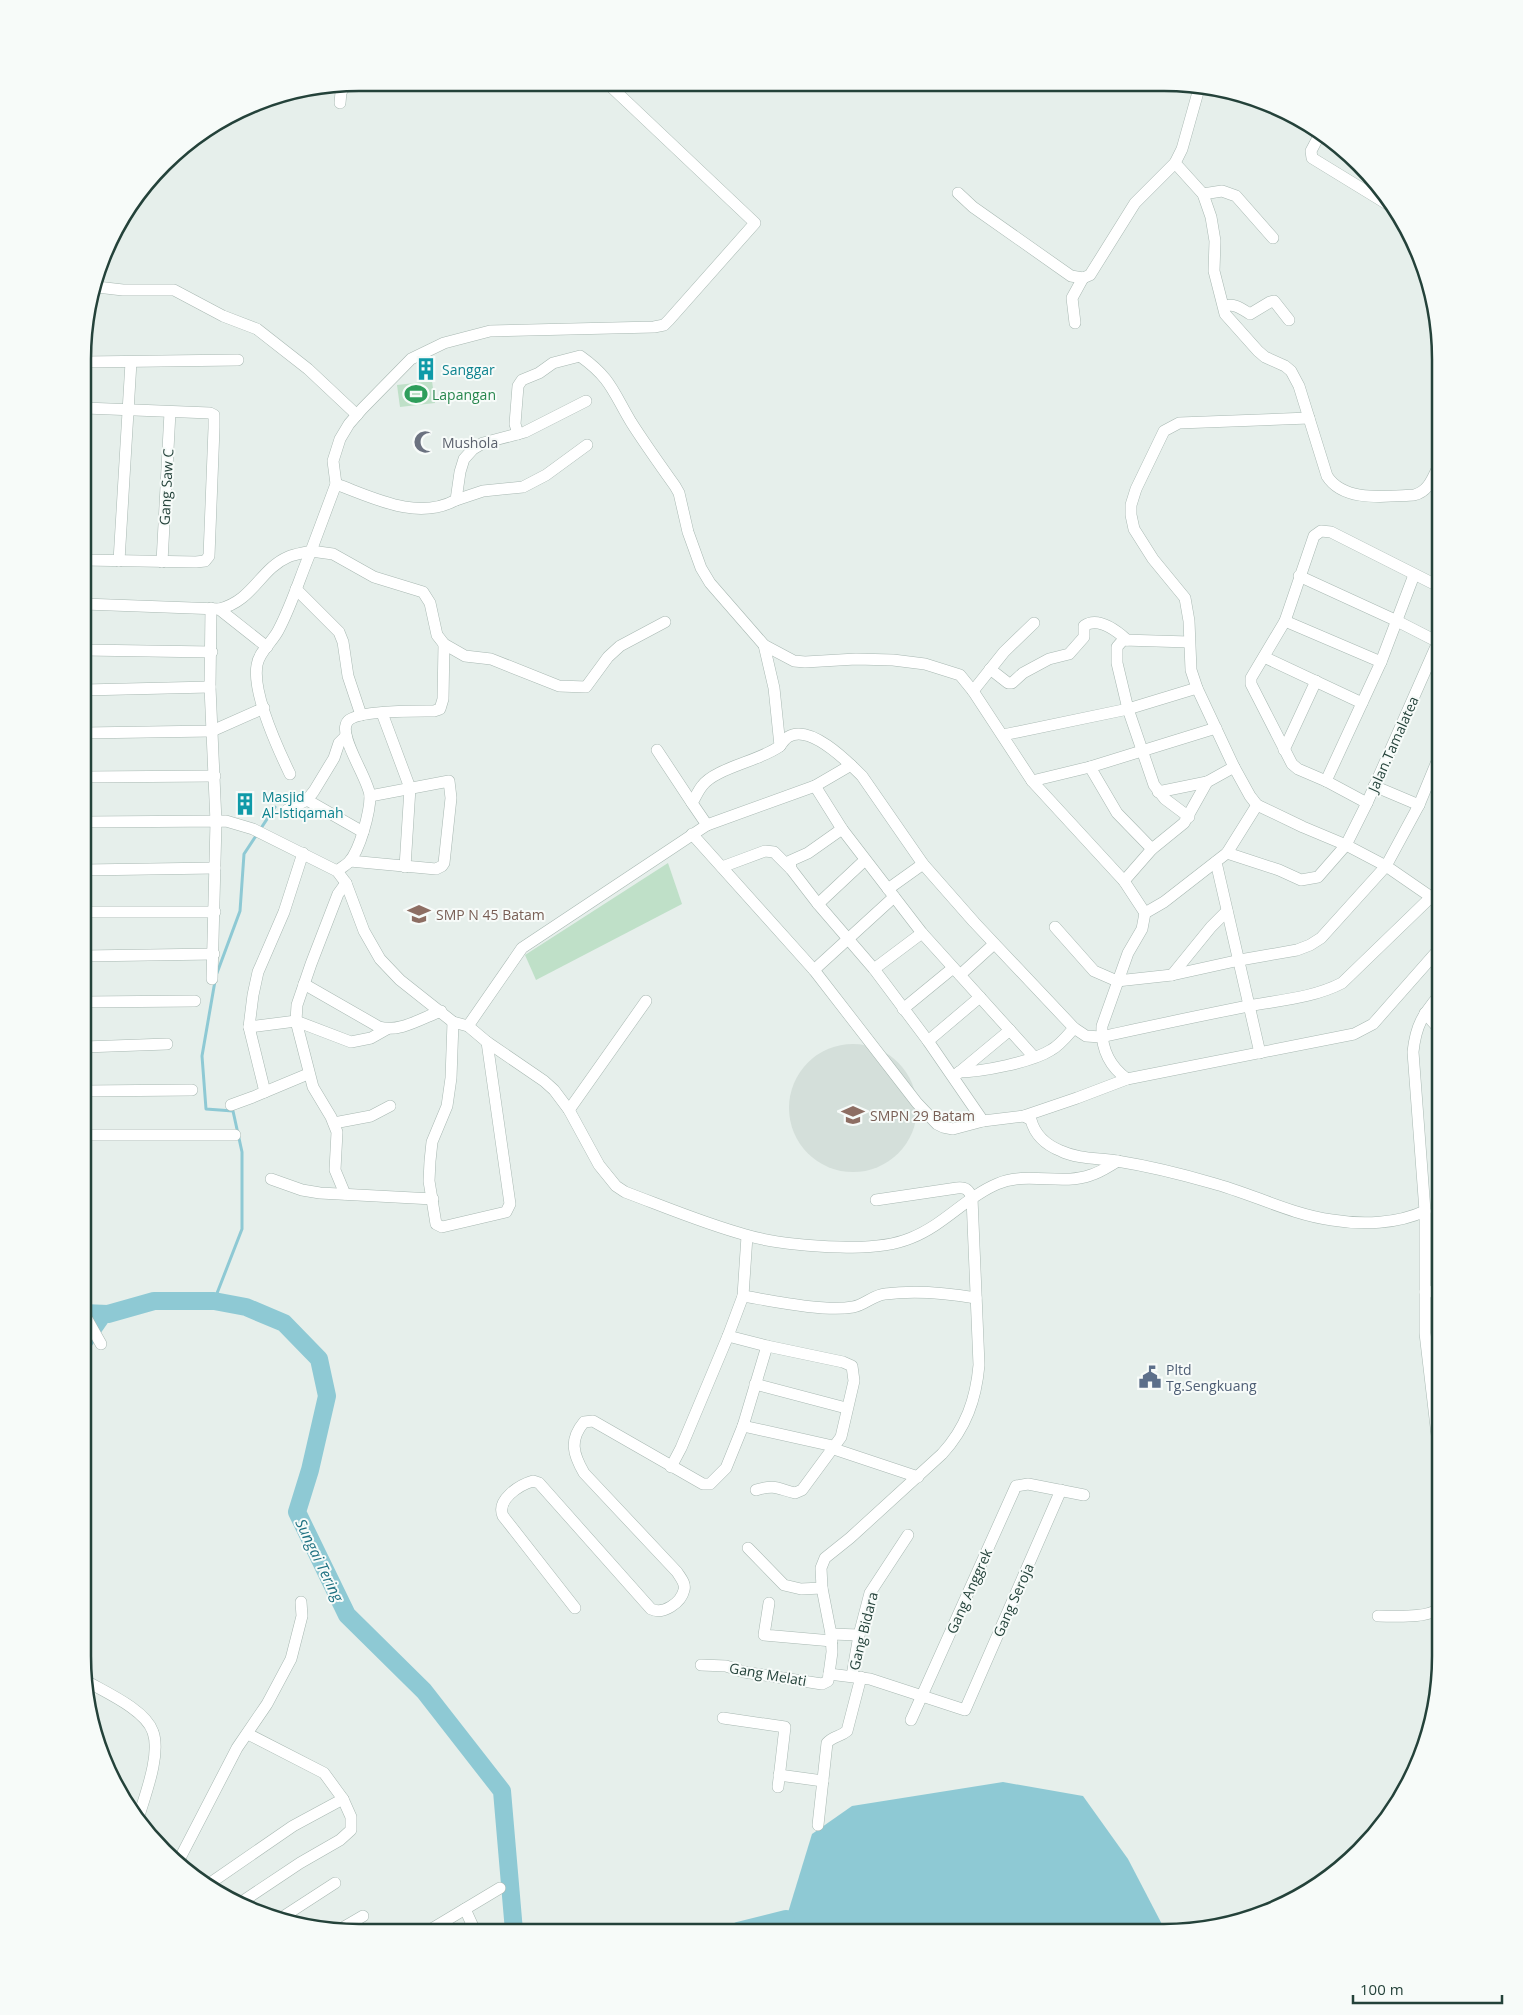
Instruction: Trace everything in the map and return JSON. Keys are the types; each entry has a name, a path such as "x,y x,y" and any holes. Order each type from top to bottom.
{"street":[{"path":"290,774 275,743 258,688 256,666 260,656 278,631 296,589 336,484 333,460 340,439 357,414 411,359 444,343 490,331 654,327 664,325 677,313 755,223 615,91"},
{"path":"340,102 341,92"},
{"path":"958,193 973,207 1071,276 1083,278 1090,275 1135,203 1175,163 1182,149 1198,94"},
{"path":"1317,139 1310,151 1312,158 1378,198"},
{"path":"1175,163 1203,194 1211,216 1215,241 1214,271 1225,314 1258,351 1265,357 1285,366 1291,371 1299,386 1327,476 1331,482 1349,492 1366,496 1414,495 1422,493 1428,488 1432,480"},
{"path":"1203,194 1222,191 1236,196 1273,238"},
{"path":"1075,323 1072,298 1083,278"},
{"path":"101,287 123,290 174,290 223,316 257,329 308,369 357,414"},
{"path":"1224,307 1228,304 1234,305 1250,314 1274,301 1289,320"},
{"path":"518,434 514,424 518,386 522,380 539,373 553,363 580,356 596,367 610,383 629,419 675,486 679,494 688,532 704,573 710,583 764,645 783,656 805,662 856,659 893,660 925,664 960,675 973,691 1032,781 1124,882 1146,913"},
{"path":"91,362 238,360"},
{"path":"119,561 131,362"},
{"path":"456,500 464,459 483,443 518,434 586,402"},
{"path":"91,408 210,413 214,415 209,556 202,562 91,560"},
{"name":"Gang Saw C","path":"162,562 170,412"},
{"path":"1310,418 1179,423 1164,431 1136,489 1131,505 1134,528 1153,559 1185,598 1189,621 1191,670 1197,688 1234,768 1257,805 1346,845 1386,866 1432,897"},
{"path":"336,484 390,505 425,508 445,506 456,500 483,491 523,487 546,475 588,445"},
{"path":"1367,803 1326,781 1298,769 1288,759 1250,681 1285,621 1299,576 1314,536 1317,533 1331,532 1432,583"},
{"path":"91,604 215,608 232,606 246,596 274,567 287,557 311,551 333,554 374,578 424,592 430,603 437,635 444,644 465,656 491,659 559,686 582,688 586,687 608,657 620,646 664,622"},
{"path":"1326,781 1381,662 1395,620 1414,575"},
{"path":"1299,576 1395,620 1432,639"},
{"path":"296,589 339,632 343,642 348,676 361,715"},
{"path":"215,608 267,647"},
{"path":"212,979 216,822 210,687 215,608"},
{"path":"1285,621 1381,662"},
{"path":"973,691 990,669 1034,622"},
{"path":"990,669 1008,683 1012,683 1023,673 1049,658 1069,654 1084,636 1084,626 1092,623 1104,624 1127,640"},
{"path":"1189,642 1127,640 1118,644 1116,663 1128,709 1158,792 1189,817"},
{"path":"337,871 350,861 363,832 370,796 346,736 345,727 349,720 361,715 382,712 434,711 440,709 443,699 444,644"},
{"path":"764,645 774,688 780,746"},
{"path":"91,650 212,652"},
{"path":"1264,657 1362,703"},
{"name":"Jalan.Tamalatea","path":"1226,853 1279,870 1301,880 1318,878 1346,845 1432,658"},
{"path":"1284,750 1316,681"},
{"path":"91,690 210,687"},
{"path":"1002,735 1128,709 1197,688"},
{"path":"91,733 212,731 264,708"},
{"path":"382,712 410,788 405,867"},
{"path":"1032,781 1090,767 1216,728"},
{"path":"692,803 702,785 709,779 738,765 771,753 787,738 794,735 813,738 829,746 862,776 924,864 994,944 1074,1028 1086,1036 1101,1037 1318,994 1342,983 1432,902"},
{"path":"287,810 307,800 334,758 339,744 346,736"},
{"path":"657,750 707,824"},
{"path":"468,1026 522,948 707,824 814,786 851,765"},
{"path":"1090,767 1117,813 1152,849"},
{"path":"1158,792 1207,782 1234,768"},
{"path":"1055,927 1094,971 1117,981 1172,975 1298,950 1321,938 1386,866 1419,805 1432,773"},
{"path":"91,777 215,776"},
{"path":"350,861 436,869 442,866 451,798 449,781 370,796"},
{"path":"1124,882 1152,849 1176,831 1189,817 1207,782"},
{"path":"814,786 842,829 922,933 1034,1057"},
{"path":"1374,786 1419,805"},
{"path":"307,800 363,832"},
{"path":"1127,1079 1113,1066 1104,1050 1101,1037 1105,1014 1128,953 1142,929 1146,913 1164,902 1226,853 1257,805"},
{"path":"91,822 234,822 258,831 337,871 346,883 364,931 380,959 400,980 453,1022 468,1026 487,1042 544,1080 558,1094 569,1110 599,1165 616,1186 634,1195 747,1236 823,1247 859,1248 889,1244 911,1238 938,1225 972,1198 1007,1180 1082,1178 1101,1171 1118,1161"},
{"path":"791,869 790,861 808,853 842,829"},
{"path":"692,834 814,970 917,1103 937,1124 953,1129 983,1121 1024,1116 1127,1079 1354,1034 1372,1024 1432,957"},
{"path":"722,867 770,851 774,852 791,869 818,904 874,969 903,1009 956,1075 983,1121"},
{"path":"265,1092 249,1027 252,995 258,972 284,912 303,853"},
{"path":"818,904 865,860"},
{"path":"1216,862 1260,1053"},
{"path":"814,970 891,893 924,864"},
{"path":"91,870 215,868"},
{"path":"345,1194 335,1170 337,1132 308,1074 296,1021 297,1005 304,984 338,894 346,883"},
{"path":"1172,975 1211,927 1227,911"},
{"path":"91,912 215,912"},
{"path":"874,969 922,933"},
{"path":"903,1009 994,944"},
{"path":"91,956 214,954"},
{"path":"304,984 379,1027 387,1029 397,1028 441,1011"},
{"path":"928,1041 980,997"},
{"path":"91,1002 195,1001"},
{"path":"569,1110 646,1001"},
{"path":"1432,1004 1419,1022 1415,1034 1413,1052 1425,1211 1425,1333 1432,1393"},
{"path":"1425,1013 1432,1021"},
{"path":"249,1027 296,1021 350,1042 371,1038 387,1029"},
{"path":"453,1022 451,1078 447,1106 432,1142 430,1161 429,1180 436,1224 442,1227 506,1212 509,1209 510,1198 487,1042"},
{"path":"956,1075 989,1070 1051,1051 1074,1028"},
{"path":"956,1075 1010,1030"},
{"path":"91,1047 167,1044"},
{"path":"231,1104 308,1074"},
{"path":"91,1091 192,1090"},
{"path":"334,1123 371,1116 390,1106"},
{"path":"1024,1116 1030,1120 1040,1139 1060,1151 1074,1155 1118,1161 1213,1183 1304,1215 1359,1222 1390,1221 1414,1216 1425,1211"},
{"path":"91,1135 235,1135"},
{"path":"271,1180 302,1190 433,1199"},
{"path":"876,1200 965,1187 970,1191 972,1198 979,1365 977,1386 966,1422 953,1442 918,1477 825,1558 822,1568 822,1588 831,1638 829,1674 870,1679 922,1696"},
{"path":"671,1467 681,1448 743,1296 747,1236"},
{"path":"1424,1292 1432,1292"},
{"path":"743,1296 833,1308 863,1305 884,1294 948,1293 976,1298"},
{"path":"91,1326 101,1344"},
{"path":"728,1336 843,1362 852,1366 854,1381 840,1437 802,1490 792,1492 777,1487 756,1490"},
{"path":"575,1608 503,1516 502,1502 520,1486 533,1481 539,1483 651,1609 658,1612 675,1604 684,1590 684,1582 677,1572 584,1473 575,1453 576,1432 584,1422 593,1421 671,1467 703,1484 710,1484 726,1468 743,1426 766,1346"},
{"path":"755,1384 846,1408"},
{"path":"743,1426 832,1447 918,1477"},
{"name":"Gang Anggrek","path":"910,1720 1016,1486 1028,1484 1061,1490"},
{"path":"1061,1490 1084,1495"},
{"name":"Gang Seroja","path":"922,1696 965,1710 1061,1490"},
{"name":"Gang Bidara","path":"823,1781 827,1743 832,1738 842,1735 847,1731 856,1677 859,1635 870,1592 908,1535"},
{"path":"748,1548 784,1585 801,1589 822,1588"},
{"path":"181,1855 237,1748 267,1704 291,1659 302,1616 301,1602"},
{"path":"769,1603 764,1635 831,1638 859,1635"},
{"path":"1378,1616 1423,1614 1432,1611"},
{"name":"Gang Melati","path":"701,1665 726,1666 744,1672 822,1684 828,1681 829,1674"},
{"path":"93,1685 124,1703 143,1718 152,1730 154,1754 149,1781 140,1810"},
{"path":"723,1718 785,1727 778,1787"},
{"path":"246,1898 340,1840 352,1830 351,1817 343,1799 324,1773 248,1734"},
{"path":"778,1775 823,1781 818,1825"},
{"path":"213,1881 292,1826 343,1799"},
{"path":"287,1914 336,1883"},
{"path":"440,1924 500,1888"},
{"path":"465,1910 472,1924"},
{"path":"350,1923 363,1916"}],"shaded area":[{"name":"SMPN 29 Batam","path":"853,1044 866,1045 878,1049 898,1063 912,1083 916,1095 916,1121 912,1133 898,1153 878,1167 866,1171 853,1172 840,1171 828,1167 808,1153 794,1133 790,1121 789,1108 790,1095 794,1083 808,1063 828,1049 840,1045"}],"green space":[{"name":"Lapangan","path":"432,381 435,403 400,407 397,385"},
{"path":"668,863 682,904 536,980 525,955"}],"water":[{"path":"1003,1782 1083,1796 1128,1859 1162,1924 787,1924 786,1919 812,1834 852,1806"}],"waterway":[{"path":"217,973 240,911 244,854 275,807"},
{"path":"214,1301 242,1229 242,1152 233,1111 206,1109 202,1056 215,981"},
{"name":"Sungai Tering","path":"91,1313 108,1314 154,1301 214,1301 246,1307 284,1323 319,1359 327,1396 310,1470 297,1512 347,1615 424,1691 502,1791 513,1924"},
{"path":"91,1338 108,1314"},
{"name":"Sungai Tering","path":"766,1924 786,1919"}],"place":[{"name":"Sanggar","path":"426,369"},
{"name":"Lapangan","path":"416,394"},
{"name":"Mushola","path":"425,442"},
{"name":"Masjid Al-Istiqamah","path":"245,804"},
{"name":"SMP N 45 Batam","path":"419,914"},
{"name":"SMPN 29 Batam","path":"853,1115"},
{"name":"Pltd Tg.Sengkuang","path":"1150,1377"}]}
